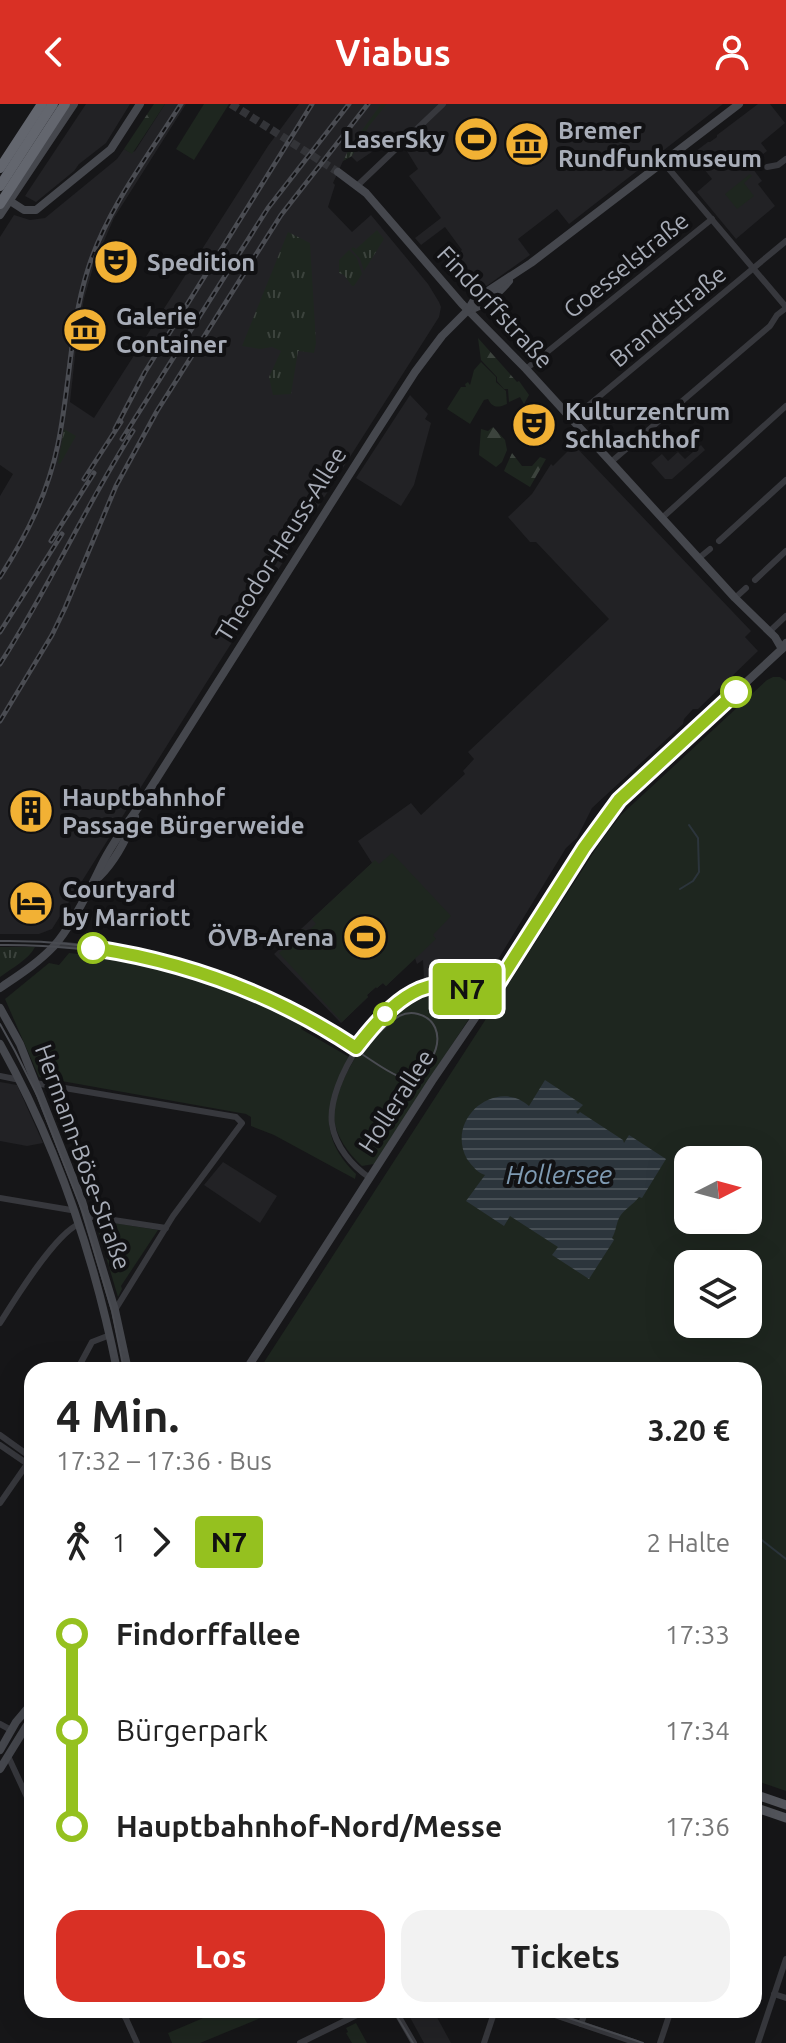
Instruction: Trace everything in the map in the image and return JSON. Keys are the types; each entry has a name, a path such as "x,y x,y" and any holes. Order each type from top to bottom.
{"highway":[{"path":"0,168 42,104"},
{"path":"0,186 53,104"},
{"path":"5,203 65,104"}],"main road":[{"path":"762,1797 786,1805"},
{"path":"762,1810 786,1818"}],"street":[{"path":"0,215 5,203 74,104"},
{"path":"5,203 24,210 36,210 111,149 140,104"},
{"path":"358,185 443,104"},
{"name":"Theodor-Heuss-Allee","path":"0,988 26,971 55,944 95,880 107,868 126,837 138,808 415,372 442,336 474,300 494,285 512,277 739,104"},
{"path":"767,167 778,165 786,159"},
{"path":"611,462 770,326 785,303 663,162"},
{"name":"Findorffstraße","path":"338,172 358,185 468,310 785,649"},
{"name":"Goesselstraße","path":"526,369 712,219"},
{"name":"Brandtstraße","path":"572,419 786,241"},
{"path":"662,518 786,406"},
{"path":"719,541 786,480"},
{"path":"699,558 710,549"},
{"path":"755,580 786,551"},
{"path":"735,598 746,588"},
{"path":"769,632 786,616"},
{"name":"Hollerallee","path":"251,1362 576,860 619,800 785,649"},
{"path":"55,944 133,955 213,977 280,1004 356,1048"},
{"path":"370,1178 352,1163 337,1141 332,1124 334,1101 356,1048 398,1001 423,987 448,985 475,991 488,999"},
{"name":"Hermann-Böse-Straße","path":"0,1008 20,1044 87,1216 115,1310 126,1362"},
{"name":"Hermann-Böse-Straße","path":"0,1044 50,1146 74,1209 102,1303 115,1362"},
{"path":"0,1076 20,1080"},
{"path":"35,1083 236,1117 242,1123 166,1228 115,1310"},
{"path":"0,1198 74,1209"},
{"path":"87,1216 166,1228"},
{"path":"0,1323 65,1231 79,1224"},
{"path":"81,1362 92,1342 110,1335"},
{"path":"0,1435 24,1455"},
{"path":"0,1445 24,1457"},
{"path":"0,1503 24,1470"},
{"path":"0,1769 11,1730 24,1713"},
{"path":"0,1724 11,1730"},
{"path":"4,1753 24,1727"},
{"path":"4,1753 24,1792"},
{"path":"758,2043 786,1959"},
{"path":"774,1994 786,1998"},
{"path":"126,2018 137,2043"},
{"path":"300,2043 318,2040 354,2018"},
{"path":"400,2018 414,2043"},
{"path":"484,2043 492,2018"},
{"path":"563,2018 637,2043"},
{"path":"581,2024 583,2018"},
{"path":"660,2043 668,2018"}],"shaded area":[{"path":"86,104 130,104 106,143 36,202 25,196"},
{"path":"165,104 186,104 114,218 94,264 84,299 70,402 94,418 268,146 299,104 723,104 569,224 557,209 518,239 530,255 471,296 443,266 462,250 445,227 421,245 415,238 441,218 409,176 418,169 397,135 357,162 351,156 343,161 333,183 328,207 352,232 371,215 428,284 441,307 439,317 52,929 39,934 0,934 0,496 13,474 0,465 0,237 14,215 30,220 45,218 117,159 124,149 131,153 135,151"},
{"path":"758,104 770,104 785,123 761,143 767,151 750,165 762,181 758,184 775,206 736,239 697,192 712,179 692,154"},
{"path":"410,395 428,414 425,419 431,423 414,485 401,506 356,478"},
{"path":"574,445 751,631 745,637 758,651 698,709 693,709 683,724 592,808 577,838 566,848 481,984 444,976 424,979 423,960 417,964 415,958 386,986 383,983 376,987 341,1023 274,954 372,863 358,841 411,803 421,815 465,774 463,771 474,759 468,752 609,619 508,517 532,494 551,464 553,466"},
{"path":"701,445 705,450 672,479 665,479 651,463 662,454 668,461 678,452 685,459"},
{"path":"0,1082 17,1085 43,1143 27,1146 0,1141"},
{"path":"223,1162 277,1196 260,1223 204,1185"},
{"path":"410,2018 437,2018 451,2043 424,2043"}],"green space":[{"path":"154,104 165,104 132,154 124,149"},
{"path":"204,104 229,104 194,160 176,149"},
{"path":"381,104 387,104 369,126 352,156 343,161 350,147"},
{"path":"750,174 752,176 744,183 754,196 737,209 725,194"},
{"path":"377,230 384,239 364,271 360,259 351,249 356,249"},
{"path":"288,232 310,243 316,343 314,353 298,351 291,394 273,395 269,377 281,351 272,347 242,346"},
{"path":"349,250 357,258 362,274 354,286 339,273 339,260"},
{"path":"478,338 529,395 524,404 520,397 509,402 508,389 504,389 481,360"},
{"path":"481,362 506,391 507,404 496,406 488,399 484,400 470,424 447,409 461,387 466,387 468,382 470,385 474,370"},
{"path":"493,427 505,440 507,450 496,467 479,455 481,429 488,431"},
{"path":"64,429 76,436 60,464 58,463"},
{"path":"512,453 522,466 532,466 540,457 546,459 530,487 504,471"},
{"path":"780,677 786,681 786,1791 762,1783 762,1362 264,1362 601,841 621,815 767,680"},
{"name":"ÖVB-Arena","path":"392,853 451,916 433,935 436,939 386,986 383,983 376,987 342,1022 279,953 304,929 307,932 316,924 312,919 375,860 379,864"},
{"path":"0,947 35,947 24,960 0,977"},
{"path":"69,953 158,968 160,965 197,976 305,1021 301,1029 349,1057 335,1089 329,1118 335,1146 356,1174 355,1179 274,1135 251,1126 251,1117 246,1114 39,1077 5,999 49,963 59,965"},
{"path":"438,987 455,989 476,998 476,1008 374,1164 362,1166 344,1144 335,1125 335,1103 341,1087 360,1051 384,1019 409,997"},
{"path":"95,1220 158,1230 121,1286 118,1297"},
{"path":"203,2018 261,2018 200,2043 172,2043 168,2033"},
{"path":"356,2023 367,2043 352,2043 346,2033 346,2028"}],"water":[{"name":"Hollersee","path":"545,1080 583,1105 576,1112 578,1114 580,1112 624,1143 629,1135 666,1159 642,1198 639,1197 619,1218 614,1240 589,1279 552,1255 558,1247 510,1216 504,1226 466,1201 485,1175 469,1162 462,1144 468,1117 489,1099 502,1096 516,1098 529,1106"}],"waterway":[{"path":"680,889 693,881 699,872 698,838 689,825"},
{"path":"762,1540 786,1559"}],"tunnel":[{"path":"231,104 338,172"}],"tram line":[{"path":"0,941 92,946 179,965 264,996 345,1039 357,1042 376,1035 399,1016 418,1014 429,1019 435,1028 436,1049 431,1060 422,1068 398,1076 288,1010 255,994 185,969 75,948 0,945"},
{"path":"0,1024 38,1097 83,1213 112,1311 122,1362"},
{"path":"398,2018 413,2043"},
{"path":"569,2018 643,2043"}],"railway":[{"path":"0,577 19,545 49,480 62,422 77,312 96,247 129,184 181,104"},
{"path":"115,429 145,372 312,104"},
{"path":"122,439 268,208 349,104"},
{"path":"0,721 52,635 116,486 157,411 281,215 368,104"},
{"path":"84,479 121,422"},
{"path":"0,664 133,431"},
{"path":"51,541 94,473"},
{"path":"0,632 62,534"}],"bus line":[{"name":"N7","path":"93,948 174,965 233,984 306,1018 356,1048 398,1001 423,987 448,985 475,991 488,999 584,848 619,800 736,692"}],"place":[{"name":"LaserSky","path":"476,139"},
{"name":"Bremer Rundfunkmuseum","path":"527,144"},
{"name":"Spedition","path":"116,262"},
{"name":"Galerie Container","path":"85,330"},
{"name":"Kulturzentrum Schlachthof","path":"534,425"},
{"name":"Hauptbahnhof Passage Bürgerweide","path":"31,811"},
{"name":"Courtyard by Marriott","path":"31,903"},
{"name":"ÖVB-Arena","path":"365,937"}]}
